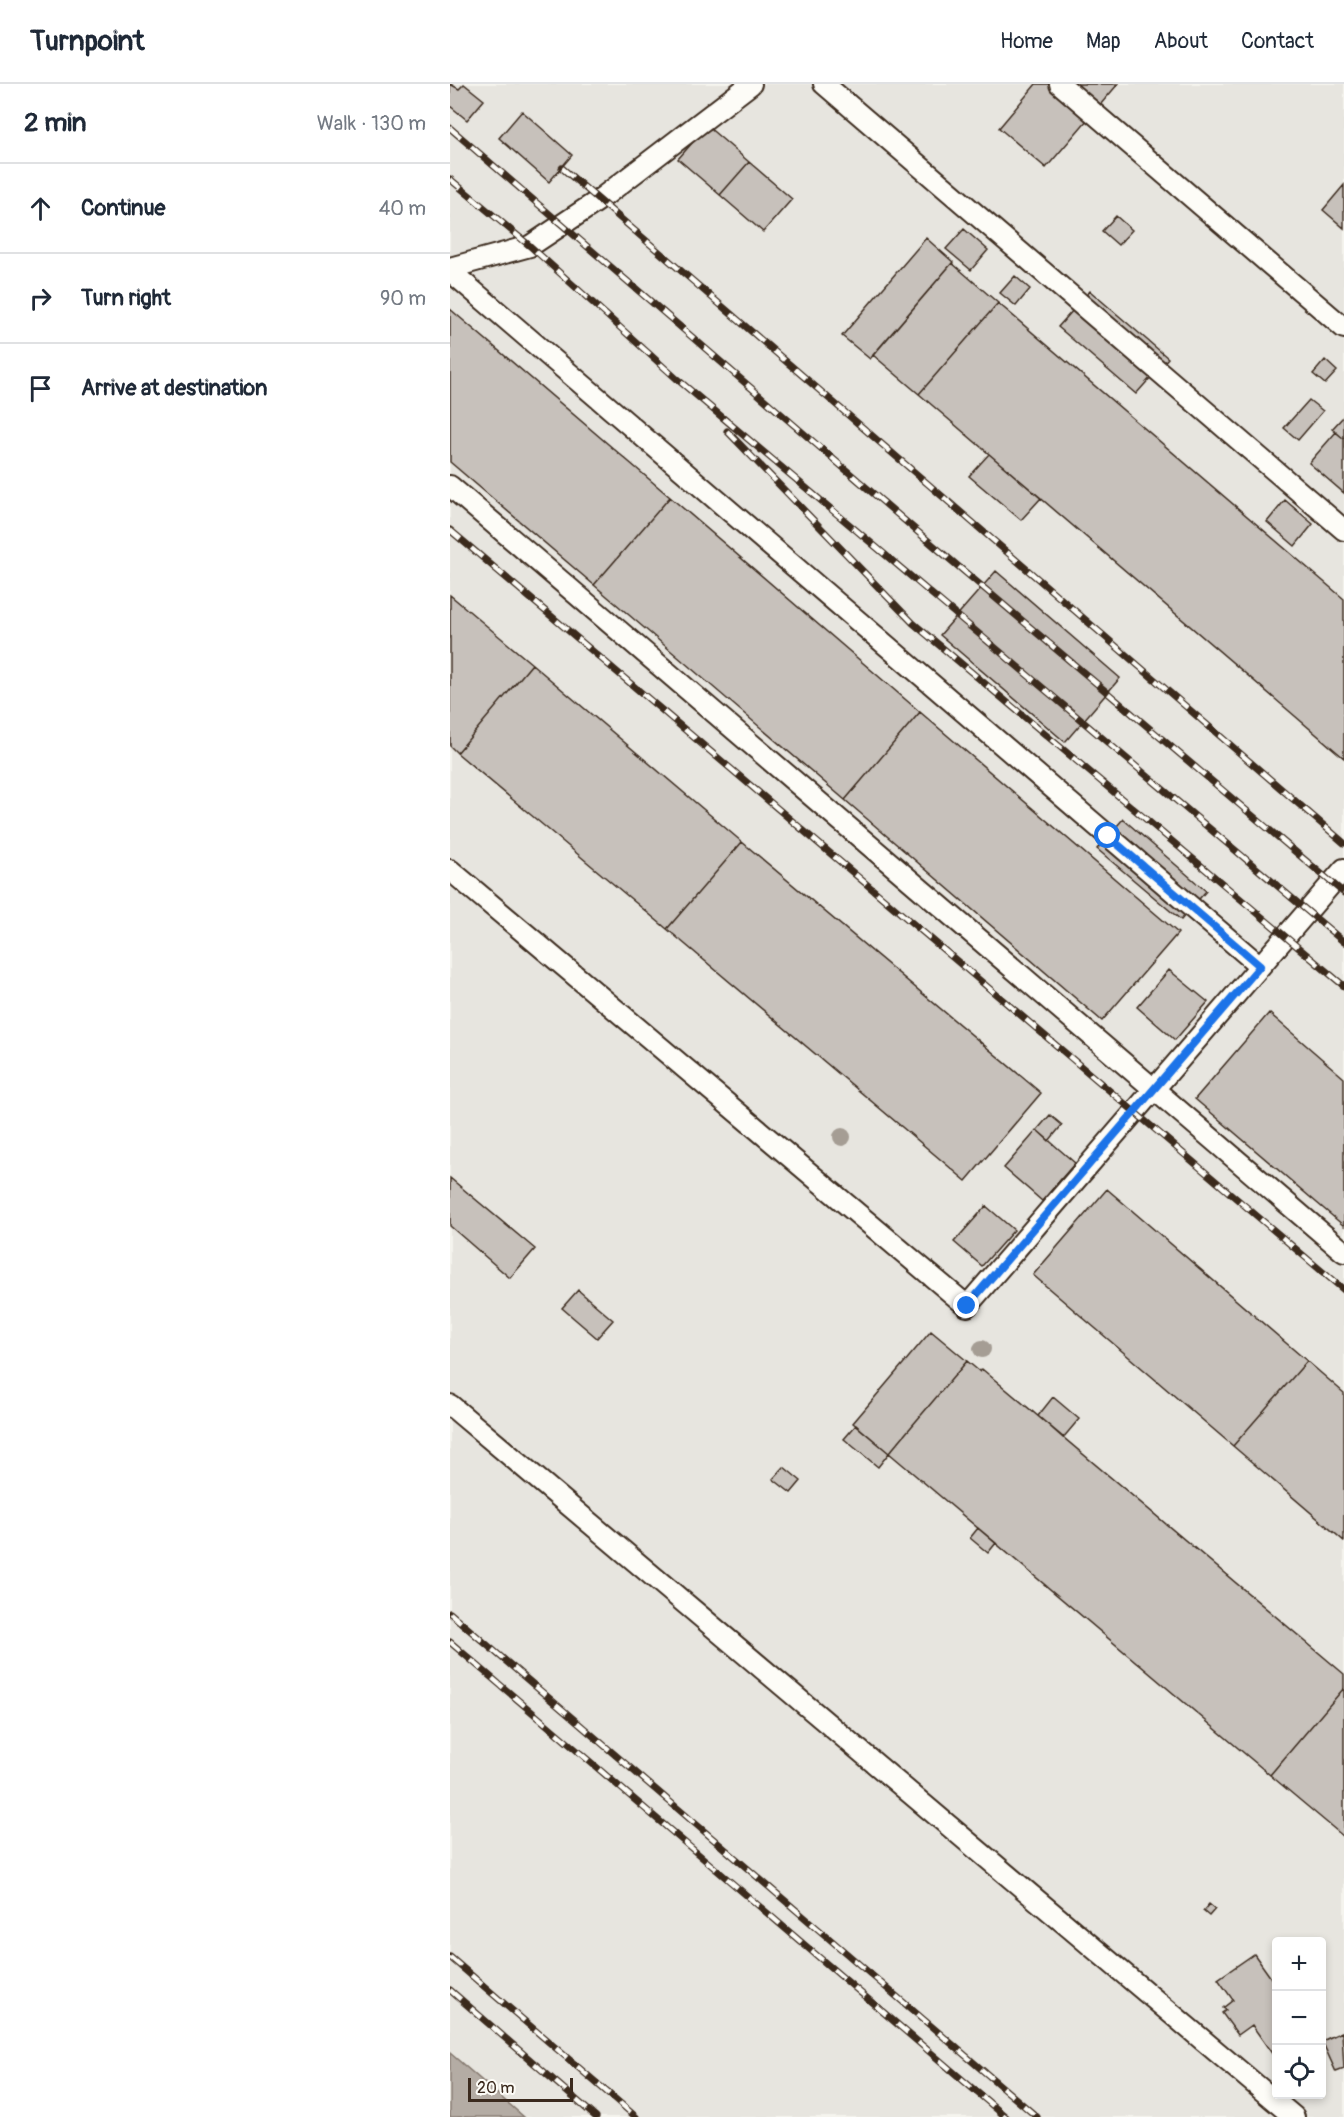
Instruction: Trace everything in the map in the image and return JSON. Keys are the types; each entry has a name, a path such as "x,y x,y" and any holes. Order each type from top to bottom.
{"lane":[{"path":"450,270 530,246 599,200 751,84"},
{"path":"824,84 1344,530"},
{"path":"1060,84 1344,328"},
{"path":"450,270 1260,966"},
{"path":"450,486 1344,1252"},
{"path":"450,870 967,1306 1344,869"},
{"path":"450,1405 1294,2117"}],"shaded area":[{"path":"450,84 1344,84 1344,2117 524,2117 450,2053"},
{"path":"450,2053 524,2117 450,2117"}],"building":[{"path":"450,84 459,89 464,84 484,100 467,120 450,106"},
{"path":"1036,84 1118,84 1046,168 999,128"},
{"path":"522,111 572,155 549,182 499,138"},
{"path":"707,126 749,162 720,195 678,159"},
{"path":"749,162 792,199 763,232 720,195"},
{"path":"1344,185 1344,228 1323,210"},
{"path":"1116,216 1132,230 1118,245 1102,231"},
{"path":"964,229 988,250 971,270 946,249"},
{"path":"926,238 953,262 870,359 842,336"},
{"path":"952,263 998,303 919,394 873,355"},
{"path":"952,263 998,303 919,394 873,355"},
{"path":"1015,276 1030,289 1016,306 1000,293"},
{"path":"1090,291 1168,358 1136,394 1058,327"},
{"path":"998,303 1344,599 1344,758 919,394"},
{"path":"450,309 670,497 594,585 450,462"},
{"path":"1325,360 1337,371 1325,384 1313,374"},
{"path":"1309,400 1323,411 1298,440 1284,428"},
{"path":"1344,416 1344,439 1332,429"},
{"path":"1336,432 1344,439 1344,493 1309,463"},
{"path":"989,454 1041,498 1021,520 969,476"},
{"path":"670,497 920,712 845,800 594,585"},
{"path":"1285,500 1313,524 1295,546 1267,522"},
{"path":"996,571 1120,678 1065,742 940,635"},
{"path":"450,595 532,664 457,753 450,746"},
{"path":"532,664 742,842 667,929 457,753"},
{"path":"920,712 1178,933 1102,1021 845,800"},
{"path":"1123,819 1206,891 1181,920 1097,849"},
{"path":"742,842 1041,1093 966,1181 667,929"},
{"path":"1169,970 1208,1002 1175,1040 1137,1007"},
{"path":"1269,1013 1344,1078 1344,1226 1195,1099"},
{"path":"1050,1115 1062,1125 1049,1141 1037,1130"},
{"path":"1037,1130 1075,1163 1042,1201 1004,1168"},
{"path":"450,1178 535,1249 510,1278 450,1226"},
{"path":"1107,1189 1307,1361 1233,1446 1033,1275"},
{"path":"986,1206 1014,1230 982,1266 954,1242"},
{"path":"578,1290 613,1320 597,1338 562,1308"},
{"path":"931,1331 967,1361 889,1453 853,1423"},
{"path":"967,1361 980,1372 982,1369 1344,1674 1344,1688 1270,1775 889,1453"},
{"path":"1307,1361 1344,1393 1344,1541 1233,1446"},
{"path":"1053,1397 1079,1419 1063,1438 1038,1416"},
{"path":"856,1425 889,1453 878,1467 844,1439"},
{"path":"784,1467 801,1481 791,1493 773,1479"},
{"path":"978,1528 996,1543 988,1553 970,1538"},
{"path":"1344,1688 1344,1837 1270,1775"},
{"path":"1209,1904 1215,1909 1209,1916 1203,1911"},
{"path":"1254,1954 1272,1979 1272,2054 1252,2025 1238,2035 1222,2013 1226,2010 1223,2008 1233,2000 1218,1979"},
{"path":"1342,2032 1344,2069 1336,2072 1326,2050 1326,2039"}],"railway":[{"path":"450,128 933,545 1344,893"},
{"path":"562,168 1344,843"},
{"path":"450,179 530,246 677,379 1344,942"},
{"path":"727,431 913,623 1344,986"},
{"path":"450,530 1344,1290"},
{"path":"450,1613 1037,2117"},
{"path":"450,1642 1006,2117"},
{"path":"450,1957 636,2117"},
{"path":"450,1990 596,2117"}],"route":[{"path":"967,1306 1260,966 1108,836"}]}
